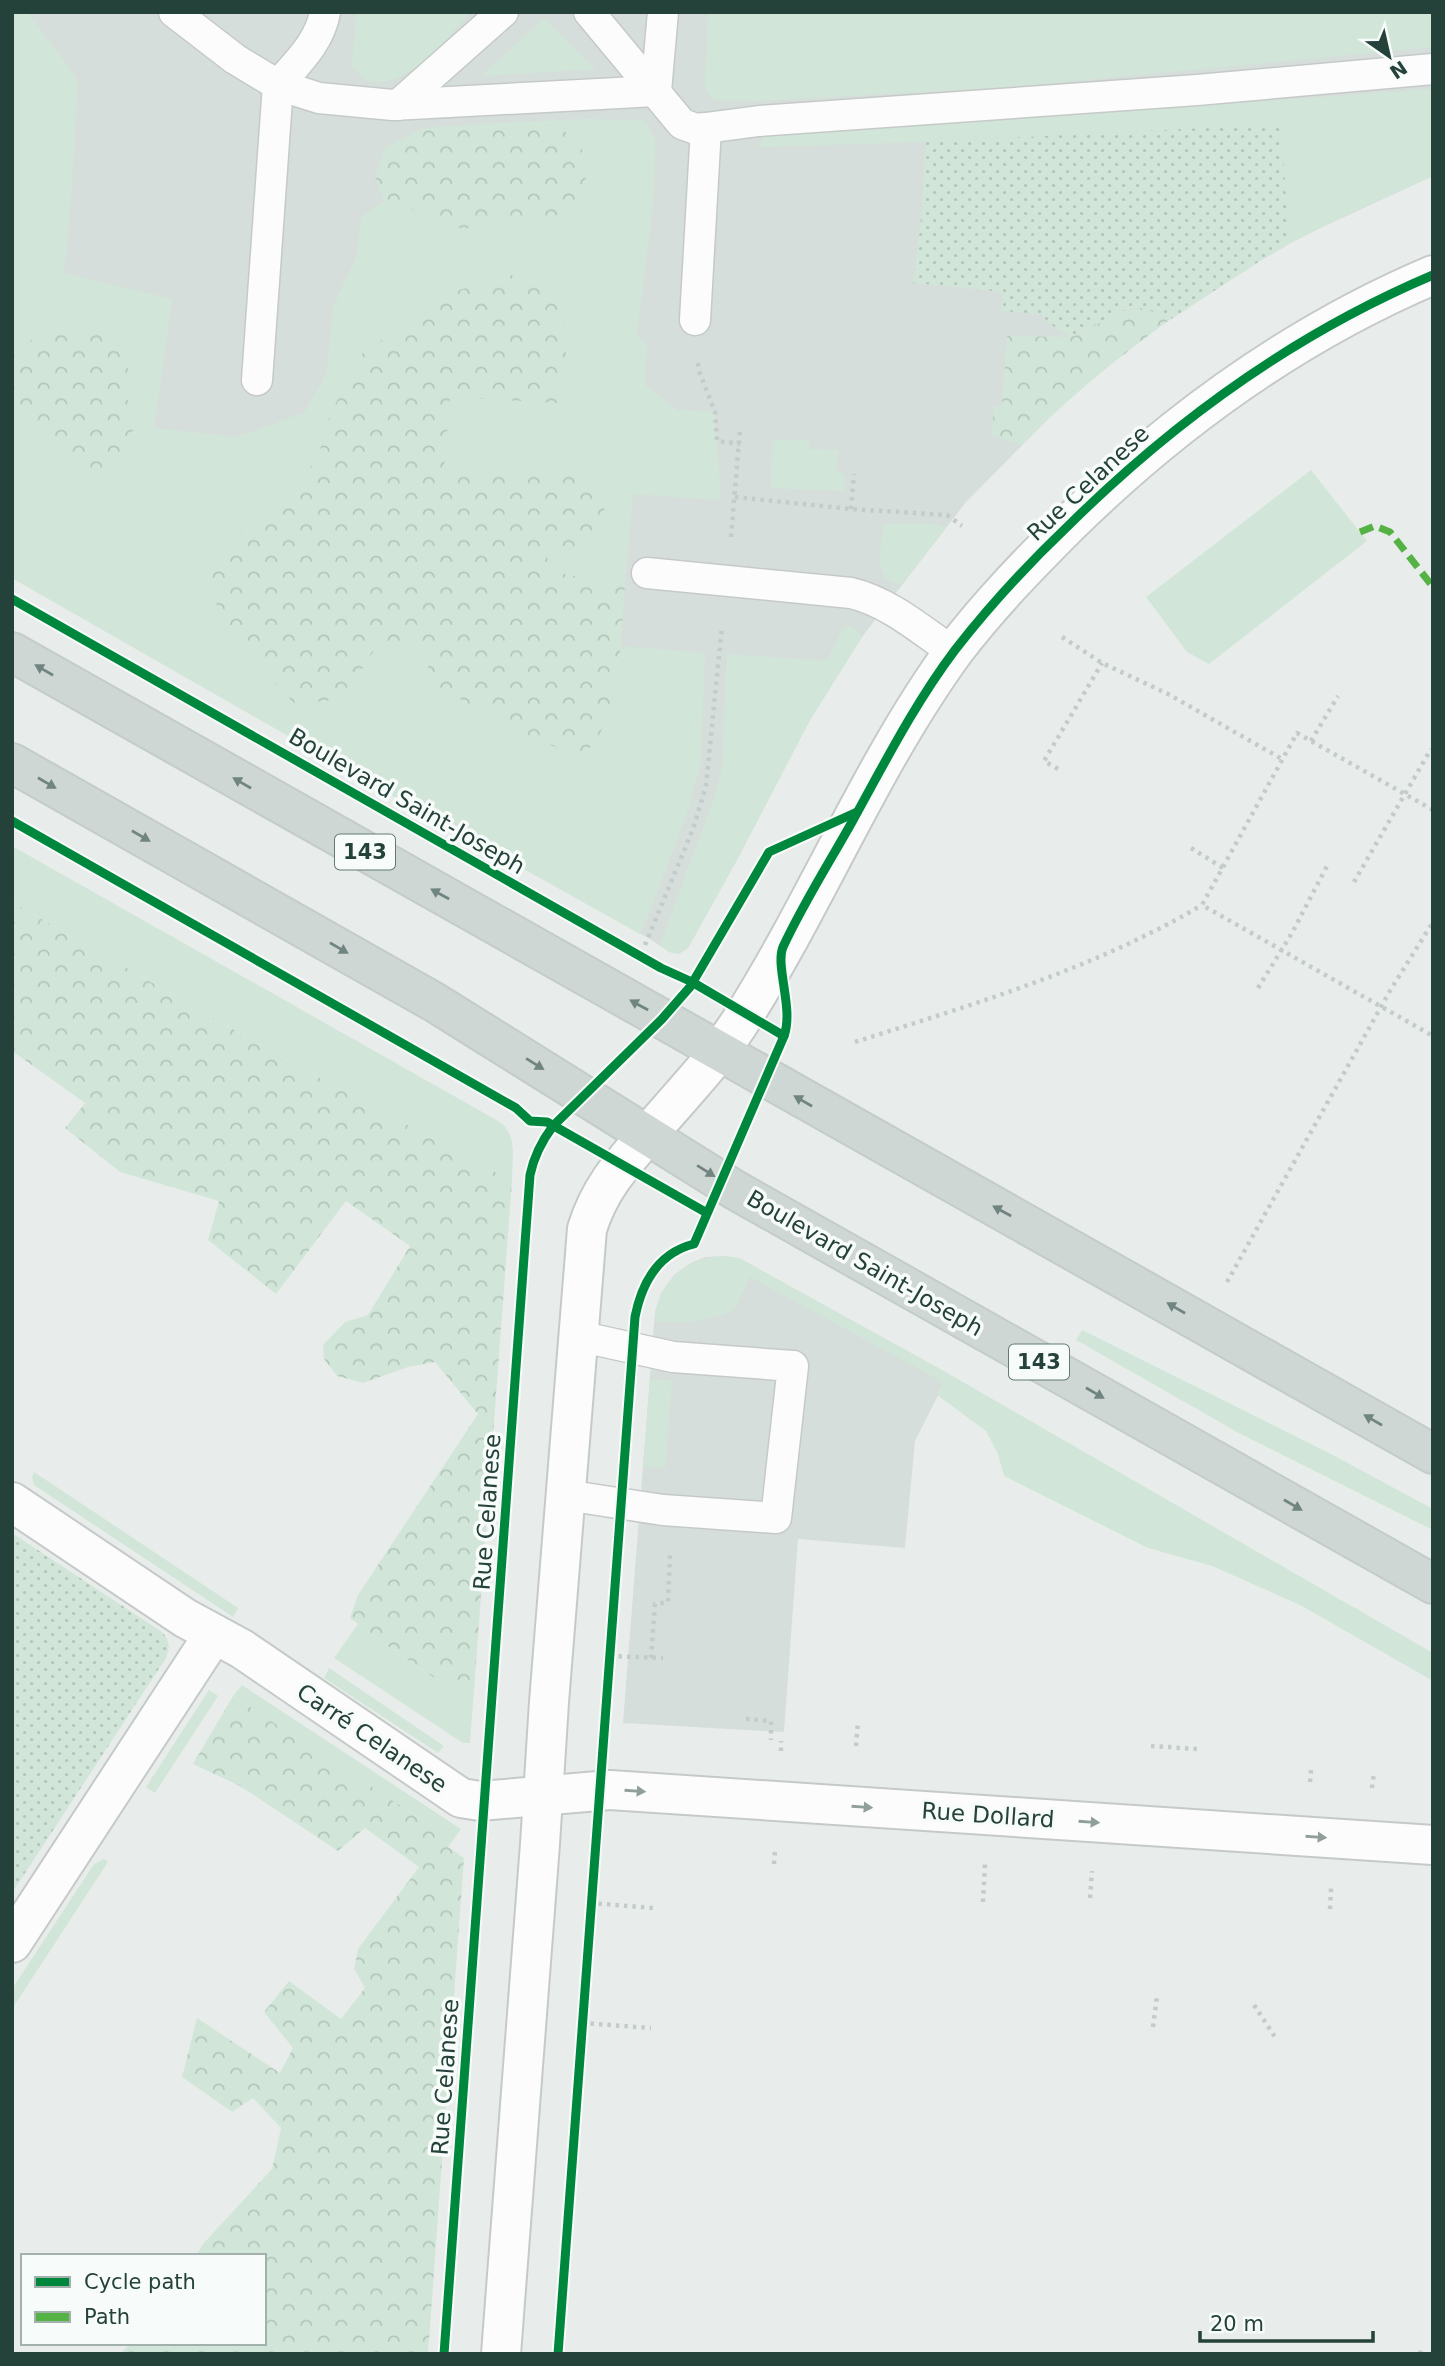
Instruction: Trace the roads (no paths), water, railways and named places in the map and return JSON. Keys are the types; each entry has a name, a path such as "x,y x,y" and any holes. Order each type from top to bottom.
{"main road":[{"name":"143","path":"12,652 720,1051 817,1109 1433,1454"},
{"name":"Boulevard Saint-Joseph","path":"12,763 434,1003 735,1189 1433,1584"}],"street":[{"name":"Rue Celanese","path":"501,2354 565,1495 587,1229 594,1205 609,1181 720,1051 768,976 884,764 954,652 994,602 1039,554 1130,466 1183,421 1301,342 1357,310 1433,275"},
{"name":"Carré Celanese","path":"12,1502 214,1634 242,1649 461,1798 480,1801 543,1794"},
{"path":"12,1943 214,1634"},
{"name":"Rue Dollard","path":"543,1794 610,1790 1433,1845"}],"lane":[{"path":"174,12 211,24 236,59 278,85 320,98 398,105 656,91"},
{"path":"257,380 278,85 310,48 321,29 325,12"},
{"path":"398,105 503,12"},
{"path":"589,12 656,91 673,116 682,124 695,129 759,121 1197,90 1433,69"},
{"path":"656,91 663,12"},
{"path":"695,320 706,128"},
{"path":"647,573 851,593 892,610 954,652"},
{"path":"565,1495 663,1510 776,1518 793,1366 673,1357 579,1336"}]}
